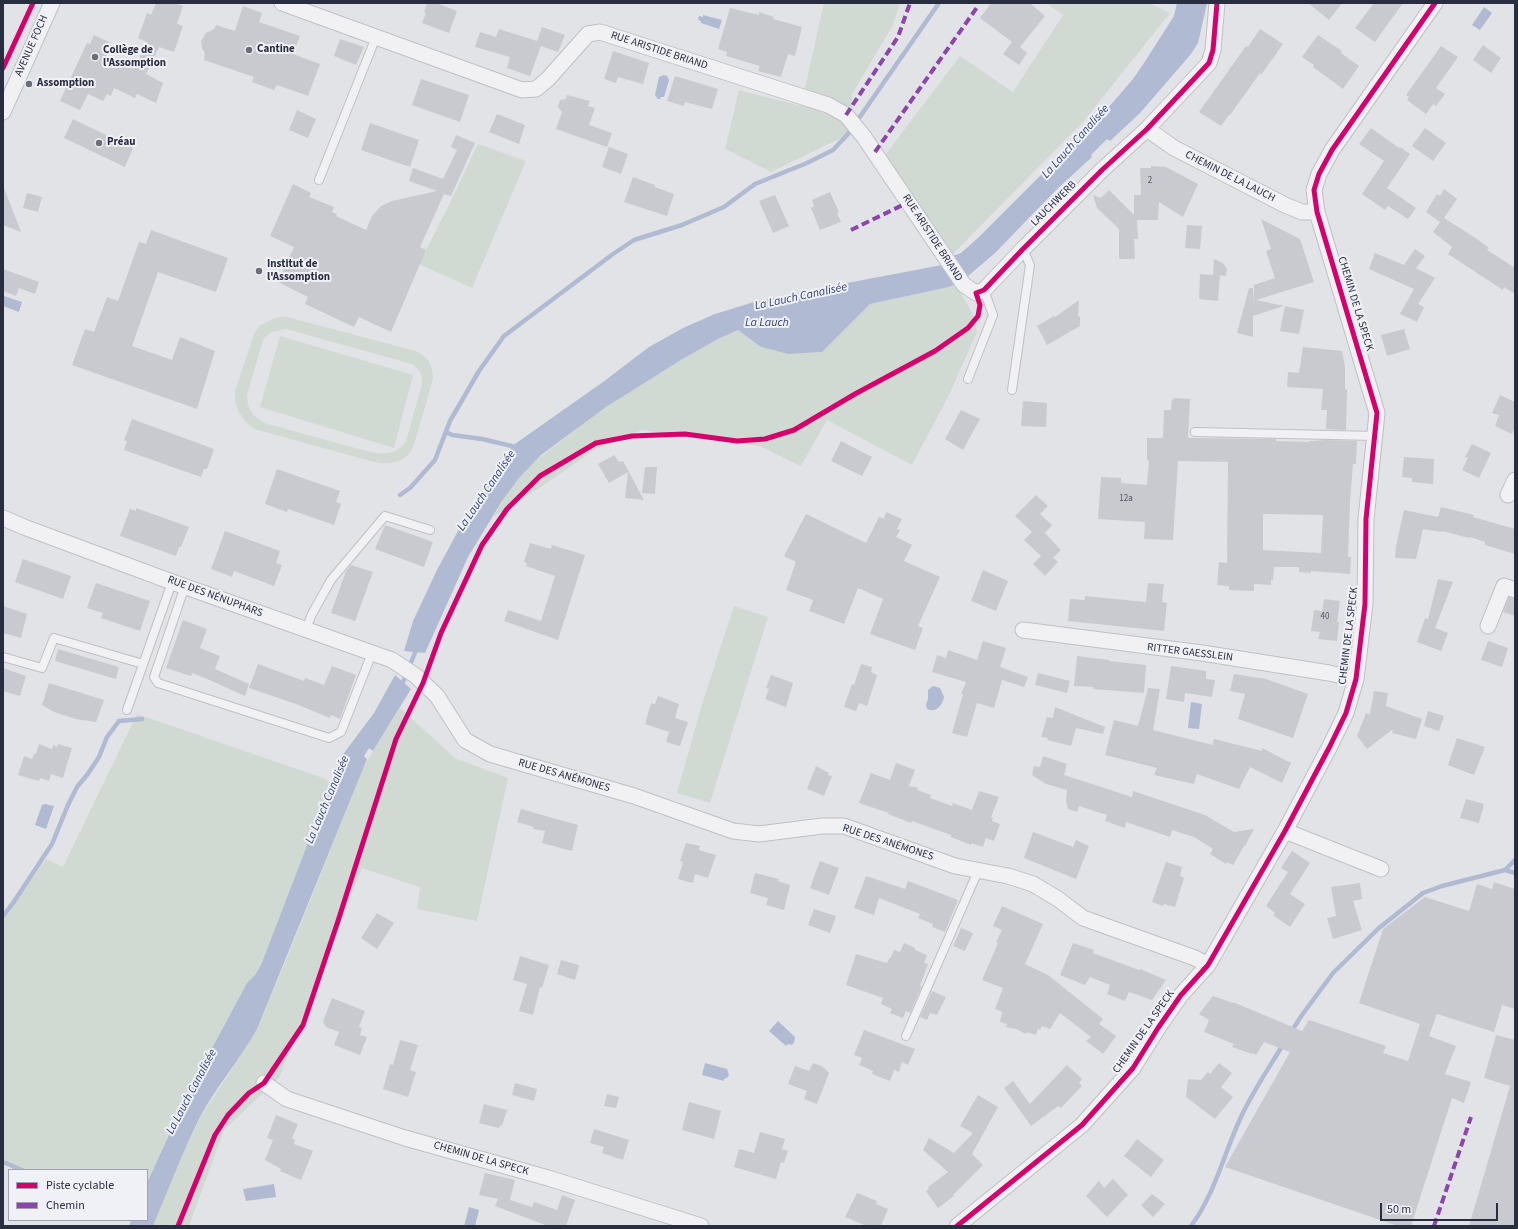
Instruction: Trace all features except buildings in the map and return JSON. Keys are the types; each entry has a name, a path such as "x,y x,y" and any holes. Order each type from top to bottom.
{"street":[{"name":"AVENUE FOCH","path":"3,112 52,3"},
{"name":"RUE ARISTIDE BRIAND","path":"282,3 522,90 536,89 548,79 588,34 600,32 828,105 846,114 858,129 909,202 944,256 975,290"},
{"name":"LAUCHWERB","path":"975,290 1023,248 1107,165 1147,129 1209,63 1213,50 1217,3"},
{"name":"CHEMIN DE LA SPECK","path":"957,1226 1082,1126 1133,1068 1181,995 1208,965 1285,832 1346,713 1356,679 1365,604 1366,519 1376,436 1377,413 1317,212 1314,190 1319,174 1332,150 1436,3"},
{"name":"CHEMIN DE LA LAUCH","path":"1147,129 1174,148 1285,205 1302,212 1317,212"},
{"path":"1508,495 1515,480"},
{"name":"RUE DES NÉNUPHARS","path":"3,518 24,528 392,660 419,679"},
{"path":"1488,626 1504,586 1515,590"},
{"name":"RITTER GAESSLEIN","path":"1023,630 1202,653 1329,673 1356,679"},
{"name":"RUE DES ANÉMONES","path":"419,679 437,696 465,740 490,754 634,796 733,831 759,834 822,826 844,826 955,866 1008,876 1033,884 1058,899 1083,918 1195,958 1208,965"},
{"path":"1285,832 1381,869"},
{"name":"CHEMIN DE LA SPECK","path":"264,1083 288,1099 405,1138 548,1178 701,1226"}],"lane":[{"path":"319,180 376,37"},
{"path":"1012,390 1030,265 1023,248"},
{"path":"968,379 993,315 975,290"},
{"path":"1195,432 1376,436"},
{"path":"306,629 312,614 330,580 385,516 430,530"},
{"path":"179,584 154,677 158,683 329,738 341,732 372,653"},
{"path":"127,710 143,664 179,584"},
{"path":"3,657 42,668 54,638 143,664"},
{"path":"906,1036 978,871"}],"shaded area":[{"path":"824,3 900,3 893,25 852,94 853,132 771,172 725,149 739,90 801,106"},
{"path":"1046,3 1149,3 1170,13 1083,122 942,265 879,163 960,56 1013,92 1063,15"},
{"path":"478,144 526,161 472,288 419,264"},
{"path":"956,284 972,313 977,332 949,395 912,465 827,420 801,466 759,446 642,430 594,450 541,487 493,517 518,479 543,455 589,419 630,390 672,364 716,340 738,330 761,347 788,354 822,352 870,304 949,287"},
{"path":"278,317 287,317 416,351 424,356 431,366 433,379 414,445 408,455 395,462 378,463 254,429 249,425 239,413 235,391 254,334 260,325","holes":["286,329 412,364 420,372 422,384 406,441 399,449 395,451 386,453 370,452 264,423 253,415 248,405 247,395 263,340 271,332"]},
{"path":"280,336 413,375 394,448 260,407"},
{"path":"734,606 768,617 710,803 677,793 702,704"},
{"path":"400,708 455,758 508,778 477,921 417,909 420,887 362,868 279,1078 224,1130 189,1226 153,1226 171,1180 200,1118 257,1029 364,766"},
{"path":"137,714 326,779 331,784 261,965 255,975 247,983 195,1080 191,1084 148,1181 148,1169 18,1169 3,1164 3,919 46,859 63,867"}],"water":[{"path":"1177,3 1207,3 1198,43 1191,54 1140,113 1110,141 1107,139 1091,155 1092,157 1056,190 995,253 967,277 953,256 961,253 979,237 1102,114 1106,117 1111,110 1108,108 1133,79 1174,16"},
{"path":"1484,7 1492,13 1480,30 1472,25"},
{"path":"703,15 722,20 719,29 701,23 701,21 698,20 699,16 703,17"},
{"path":"664,75 667,76 669,80 664,97 658,99 655,95 659,77"},
{"name":"La Lauch","path":"942,265 956,284 949,287 870,304 822,352 788,354 761,347 738,330 718,339 684,358 606,407 541,455 519,478 502,501 468,557 425,653 404,651 413,621 437,570 458,531 512,446 603,382 649,347 683,328 715,314 754,302"},
{"path":"4,296 22,302 19,312 3,306"},
{"path":"395,675 411,689 373,751 369,748 364,756 367,759 257,1029 243,1052 212,1096 199,1119 153,1226 129,1226 131,1221 148,1221 148,1181 192,1084 247,983 255,975 261,965 341,757 374,713"},
{"path":"933,686 940,688 944,697 938,708 930,710 927,709 926,705 928,690"},
{"path":"1191,702 1202,704 1199,729 1188,728"},
{"path":"45,804 54,806 46,829 35,825 42,805"},
{"path":"778,1021 795,1037 792,1045 788,1044 786,1046 769,1031"},
{"path":"705,1063 727,1069 729,1075 724,1079 724,1081 702,1075"},
{"path":"274,1184 276,1197 246,1201 243,1189"},
{"path":"469,1207 479,1210 475,1226 464,1226"}],"waterway":[{"path":"400,495 410,488 435,460 450,421 479,371 504,336 613,254 634,240 682,225 724,207 755,184 807,163 833,150 848,134 939,3"},
{"path":"446,432 452,435 482,439 516,448"},
{"name":"La Lauch Canalisée","path":"401,687 417,648"},
{"path":"3,916 52,844 77,787 99,757 107,737 119,721 142,719"},
{"path":"1291,1032 1333,973 1379,928 1423,893 1442,886 1505,870 1515,860"},
{"path":"1505,870 1515,873"},
{"path":"1191,1226 1207,1201 1246,1107 1284,1043"},
{"path":"3,1162 20,1169"}],"marked path":[{"path":"846,115 898,37 910,3"},
{"path":"875,152 978,6"},
{"path":"851,230 909,202"},
{"path":"1434,1226 1471,1117"}],"cycle path":[{"path":"3,68 33,3"},
{"path":"178,1226 215,1135 228,1115 249,1093 264,1083 303,1025 396,739 423,683 441,633 482,545 507,509 540,476 596,443 632,436 685,434 737,441 765,439 794,430 855,394 935,351 968,328 978,316 980,305 976,293 984,290 1102,170 1147,129 1209,63 1213,50 1217,3"},
{"path":"957,1226 1082,1125 1133,1068 1181,995 1208,965 1285,831 1346,713 1356,679 1365,604 1366,519 1377,413 1317,212 1314,190 1319,174 1332,150 1435,3"}],"place":[{"name":"Cantine","path":"249,50"},
{"name":"Collège de l'Assomption","path":"95,57"},
{"name":"Assomption","path":"29,84"},
{"name":"Préau","path":"99,143"},
{"name":"Institut de l'Assomption","path":"259,271"}]}
